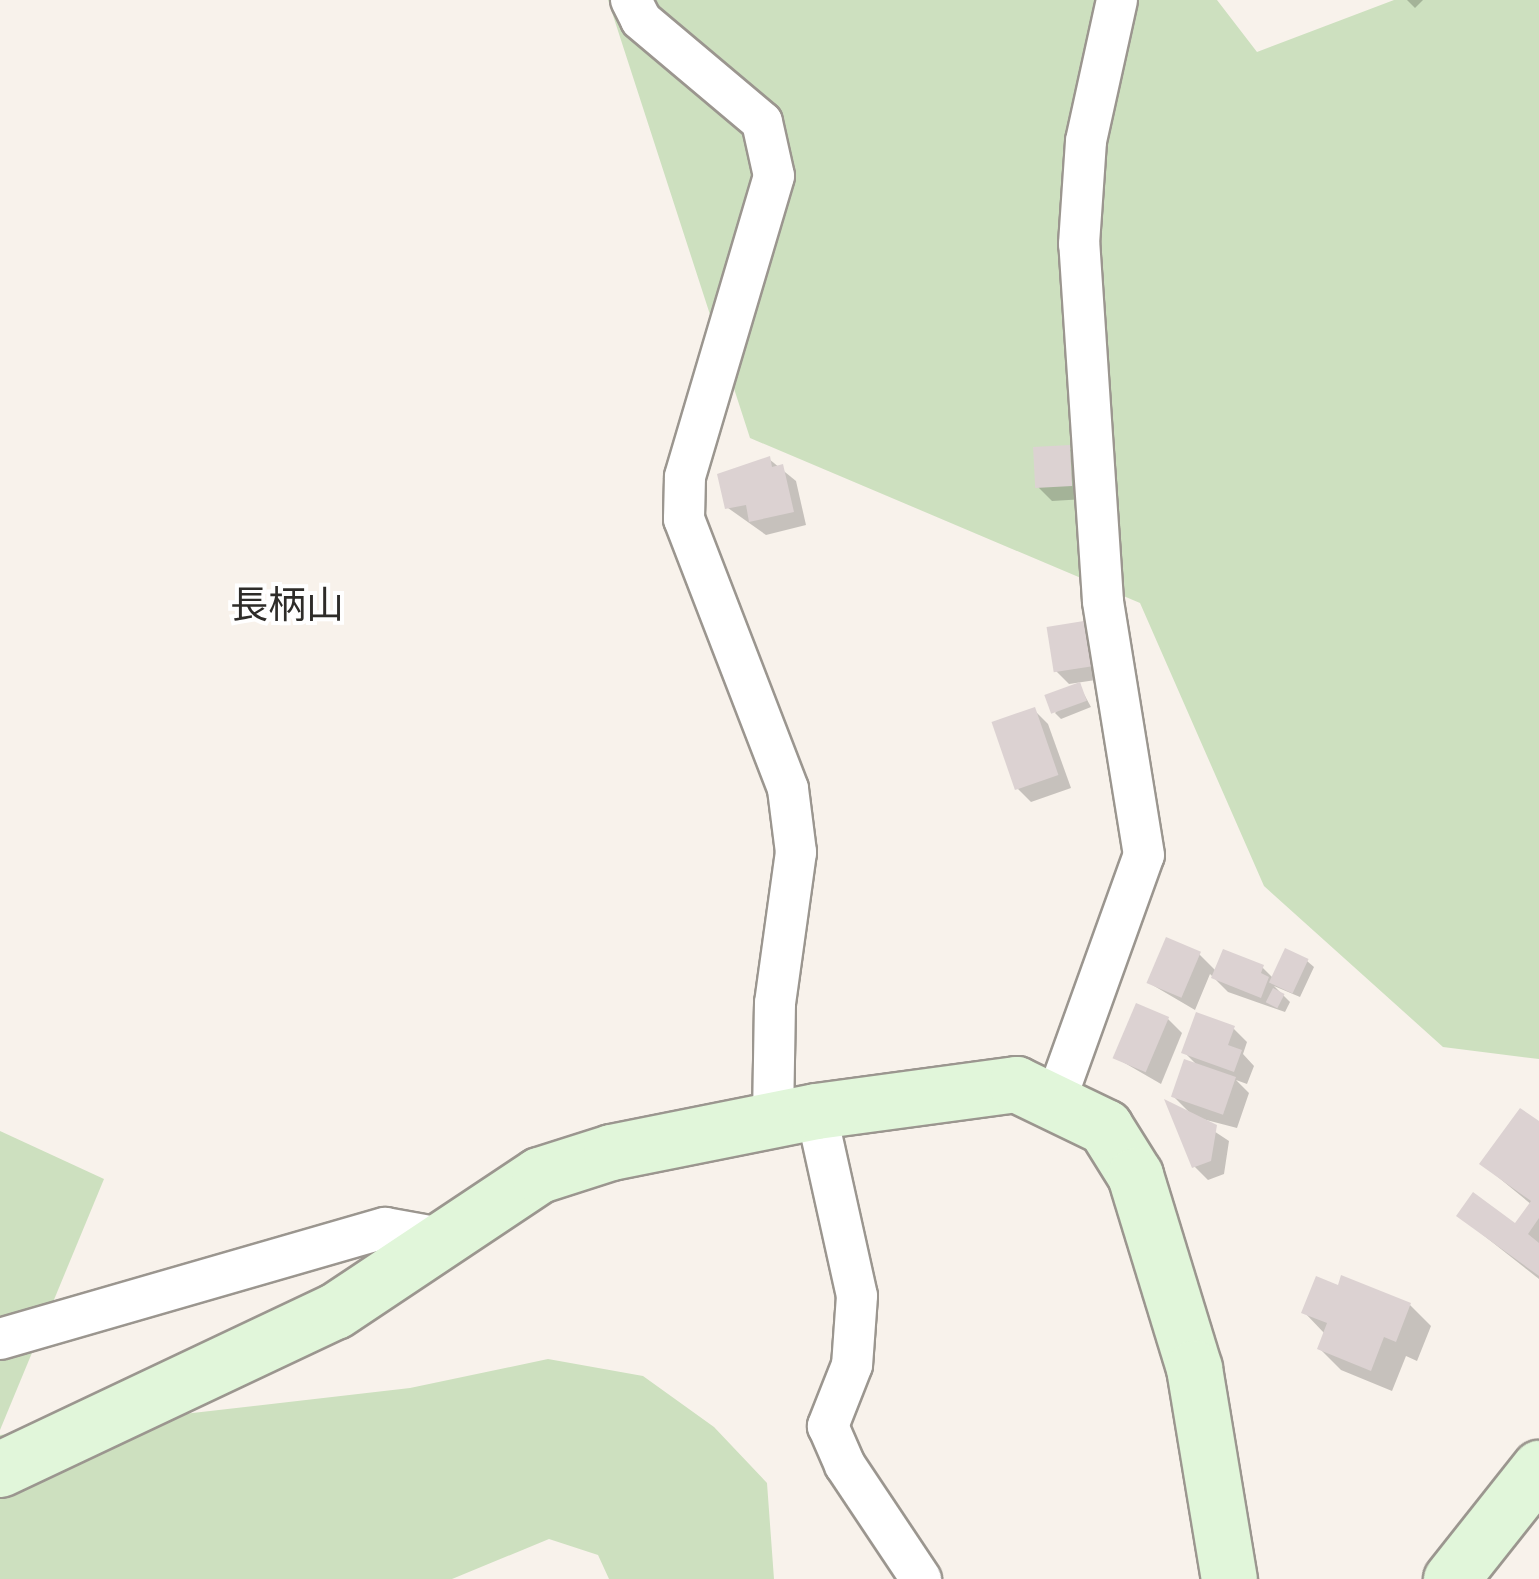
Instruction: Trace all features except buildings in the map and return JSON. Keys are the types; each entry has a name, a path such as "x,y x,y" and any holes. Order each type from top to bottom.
{"street":[{"path":"630,0 640,20 762,122 774,176 765,224 685,477 684,519 788,789 796,852 775,1002 794,1116 857,1296 852,1365 828,1426 844,1466 921,1579"},
{"path":"1056,1099 1144,854 1103,602 1079,244 1086,141 1117,0"},
{"path":"0,1470 335,1311 540,1175 611,1152 794,1116 966,1086 1016,1084 1056,1099 1105,1127 1135,1175 1194,1368 1230,1579"},
{"path":"0,1340 386,1228 446,1239"},
{"path":"1451,1579 1539,1468"}],"green space":[{"path":"608,0 1217,0 1257,52 1394,0 1539,0 1539,1059 1443,1047 1264,886 1140,603 750,438"},
{"path":"0,1131 104,1179 0,1430"},
{"path":"548,1359 643,1376 714,1427 767,1483 774,1579 609,1579 598,1555 549,1539 452,1579 0,1579 0,1435 410,1388"}],"district":[{"name":"長柄山","path":"287,606"}]}
